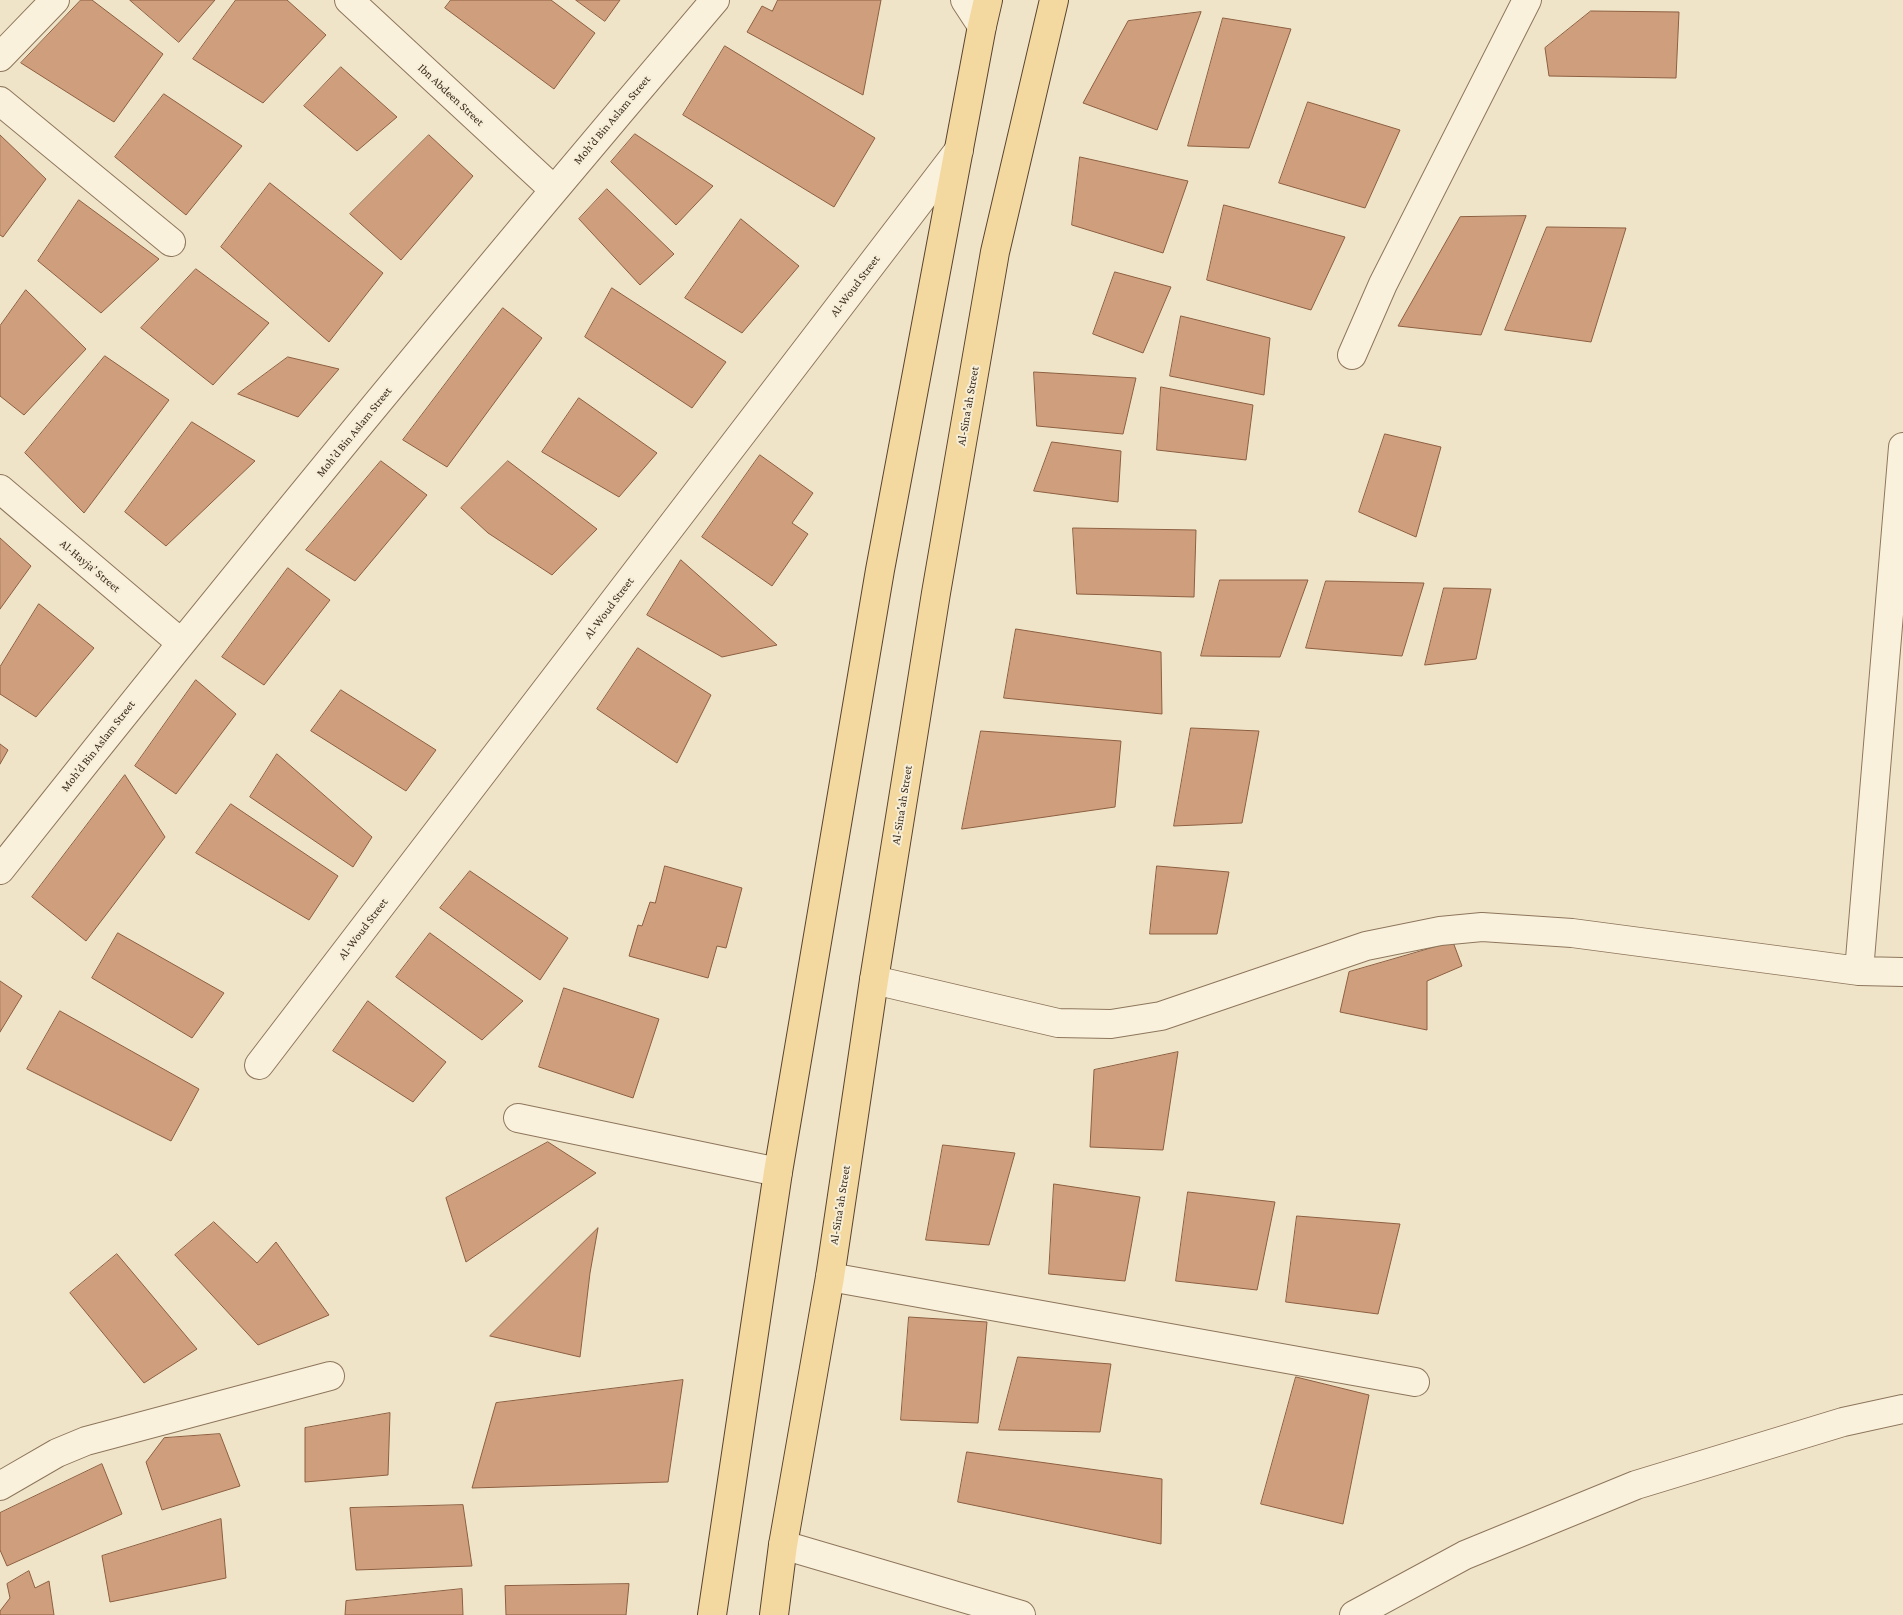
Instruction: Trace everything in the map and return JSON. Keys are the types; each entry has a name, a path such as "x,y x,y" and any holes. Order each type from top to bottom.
{"main road":[{"path":"712,1615 778,1172 880,570 988,0"},
{"name":"Al-Sina'ah Street","path":"774,1615 783,1545 830,1277 874,980 936,593 995,252 1054,0"}],"street":[{"path":"0,56 55,0"},
{"name":"Ibn Abdeen Street","path":"349,0 553,189"},
{"name":"Moh’d Bin Aslam Street","path":"0,870 180,642 553,189 715,0"},
{"path":"965,0 982,26"},
{"path":"1352,355 1383,284 1527,0"},
{"path":"0,101 171,242"},
{"name":"Al-Woud Street","path":"259,1066 959,150"},
{"path":"1859,971 1901,513 1903,447"},
{"name":"Al-Hayja’ Street","path":"0,489 180,642"},
{"path":"874,980 1058,1023 1110,1024 1161,1016 1366,946 1440,930 1482,927 1572,934 1859,971 1903,972"},
{"path":"518,1118 778,1172"},
{"path":"830,1277 1415,1382"},
{"path":"0,1486 57,1453 86,1441 330,1376"},
{"path":"1354,1615 1465,1555 1636,1485 1843,1422 1903,1409"},
{"path":"783,1545 1021,1615"}],"building":[{"path":"81,0 92,0 163,54 114,122 21,63"},
{"path":"130,0 215,0 179,42"},
{"path":"236,0 287,0 326,35 263,103 193,59"},
{"path":"451,0 551,0 595,33 554,89 445,8"},
{"path":"576,0 620,0 605,21"},
{"path":"778,0 881,0 863,95 747,32 762,6 772,11"},
{"path":"1591,11 1679,12 1676,78 1549,76 1545,48"},
{"path":"1201,12 1157,130 1083,103 1128,21"},
{"path":"1223,18 1291,29 1249,148 1188,146"},
{"path":"725,46 875,138 834,207 683,115"},
{"path":"341,67 397,117 357,151 304,106"},
{"path":"164,94 242,146 186,215 115,157"},
{"path":"1308,102 1400,130 1365,208 1279,183"},
{"path":"635,134 713,186 676,225 611,162"},
{"path":"0,135 46,179 3,237 0,235"},
{"path":"429,135 473,176 401,260 350,214"},
{"path":"1080,157 1188,181 1163,253 1072,225"},
{"path":"270,183 383,273 329,342 221,247"},
{"path":"607,189 674,254 640,285 579,219"},
{"path":"79,200 159,259 101,313 38,261"},
{"path":"1224,205 1345,237 1311,310 1207,280"},
{"path":"1526,216 1481,335 1398,326 1460,217"},
{"path":"741,219 799,266 742,333 685,298"},
{"path":"1547,227 1626,228 1591,342 1505,330"},
{"path":"196,269 269,323 213,385 141,328"},
{"path":"1115,272 1171,287 1143,353 1093,334"},
{"path":"612,288 726,362 692,408 585,337"},
{"path":"26,290 86,349 24,415 0,396 0,326"},
{"path":"503,308 542,338 447,467 403,440"},
{"path":"1181,316 1270,338 1264,395 1170,376"},
{"path":"105,356 169,400 84,513 25,453"},
{"path":"288,357 339,369 298,417 238,394"},
{"path":"1034,372 1136,378 1123,434 1037,426"},
{"path":"1161,387 1253,405 1246,460 1157,450"},
{"path":"579,398 657,453 619,497 542,452"},
{"path":"192,422 255,461 166,546 125,512"},
{"path":"1385,434 1441,447 1416,537 1359,512"},
{"path":"1052,442 1121,451 1118,502 1034,491"},
{"path":"760,455 813,493 792,523 808,534 772,586 702,537"},
{"path":"381,461 427,495 355,581 306,550"},
{"path":"508,461 597,529 552,575 488,533 461,508"},
{"path":"1073,528 1196,530 1194,597 1077,594"},
{"path":"0,538 31,566 0,609"},
{"path":"681,560 777,645 722,657 647,615"},
{"path":"288,568 330,600 264,685 222,657"},
{"path":"1220,580 1308,580 1280,657 1201,656"},
{"path":"1326,581 1424,583 1402,656 1306,648"},
{"path":"1444,588 1491,589 1476,659 1425,665"},
{"path":"39,604 94,648 36,717 0,694 0,667"},
{"path":"1016,629 1161,652 1162,714 1004,698"},
{"path":"638,648 711,695 677,763 597,709"},
{"path":"196,680 236,714 176,794 135,766"},
{"path":"341,690 436,750 406,791 311,731"},
{"path":"1191,728 1259,731 1242,823 1174,826"},
{"path":"981,731 1121,741 1115,807 962,829"},
{"path":"0,744 8,750 0,764"},
{"path":"277,754 372,837 353,867 250,797"},
{"path":"125,775 165,837 86,941 32,897"},
{"path":"231,804 338,876 309,920 196,853"},
{"path":"665,866 742,888 726,948 717,946 708,978 629,956 638,925 642,926 650,902 655,903"},
{"path":"1157,866 1229,872 1217,934 1150,934"},
{"path":"470,871 568,938 540,980 440,908"},
{"path":"118,933 224,993 192,1038 92,978"},
{"path":"430,933 523,1001 482,1040 396,977"},
{"path":"1453,942 1462,966 1427,981 1427,1030 1340,1012 1349,972"},
{"path":"0,981 22,996 0,1032"},
{"path":"564,988 659,1019 633,1098 539,1067"},
{"path":"368,1001 446,1062 413,1102 333,1051"},
{"path":"60,1011 199,1089 171,1141 27,1069"},
{"path":"1178,1052 1163,1150 1090,1147 1094,1070"},
{"path":"548,1142 596,1173 466,1262 446,1198"},
{"path":"943,1145 1015,1153 989,1245 926,1240"},
{"path":"1054,1184 1140,1197 1125,1281 1049,1274"},
{"path":"1188,1192 1275,1202 1257,1290 1176,1281"},
{"path":"1297,1216 1400,1224 1378,1314 1286,1302"},
{"path":"214,1222 257,1263 276,1242 329,1315 258,1345 175,1255"},
{"path":"598,1228 590,1273 580,1357 490,1336"},
{"path":"117,1254 197,1349 144,1383 70,1293"},
{"path":"909,1317 987,1322 978,1423 901,1420"},
{"path":"1018,1357 1111,1364 1100,1432 999,1430"},
{"path":"1296,1377 1369,1395 1343,1524 1261,1504"},
{"path":"683,1380 668,1482 472,1488 496,1403"},
{"path":"390,1413 388,1475 305,1482 305,1428"},
{"path":"220,1434 240,1486 162,1510 146,1462 164,1438"},
{"path":"967,1452 1162,1479 1161,1544 958,1502"},
{"path":"102,1464 122,1514 7,1566 0,1550 0,1513"},
{"path":"463,1505 472,1566 356,1570 350,1508"},
{"path":"221,1519 226,1578 110,1602 102,1556"},
{"path":"29,1571 35,1588 49,1581 54,1615 0,1615 0,1611 10,1598 7,1584"},
{"path":"629,1584 626,1615 506,1615 505,1586"},
{"path":"462,1589 463,1615 345,1615 346,1601"}]}
